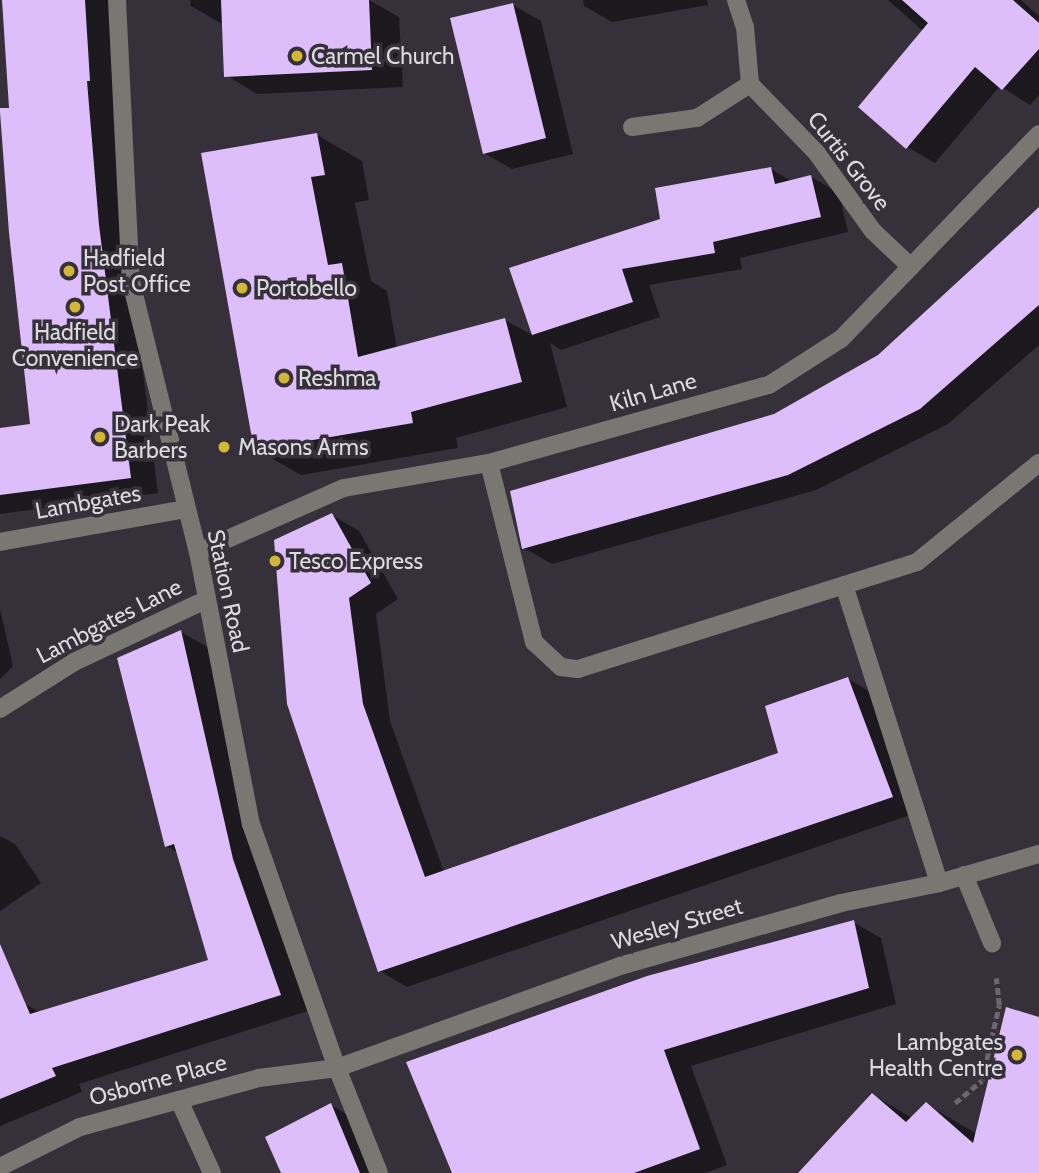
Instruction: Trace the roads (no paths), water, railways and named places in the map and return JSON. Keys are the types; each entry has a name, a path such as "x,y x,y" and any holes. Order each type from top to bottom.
{"street":[{"name":"Station Road","path":"117,0 131,282 185,509 198,552 205,600 251,824 337,1068 379,1173"},
{"path":"632,127 697,118 750,84 745,27 736,0"},
{"name":"Curtis Grove","path":"750,84 816,152 873,232 911,267"},
{"name":"Kiln Lane","path":"198,552 344,488 489,463 769,385 841,339 1039,134"},
{"path":"489,463 534,642 561,667 578,669 917,562 1039,463"},
{"name":"Lambgates","path":"0,542 185,509"},
{"path":"844,585 939,883"},
{"name":"Lambgates Lane","path":"0,709 74,662 205,600"},
{"name":"Wesley Street","path":"337,1068 620,966 841,903 939,883 1039,854"},
{"path":"964,875 992,943"},
{"name":"Osborne Place","path":"0,1167 80,1127 259,1078 337,1068"},
{"path":"179,1100 212,1173"}],"place":[{"name":"Carmel Church","path":"297,56"},
{"name":"Hadfield Post Office","path":"69,271"},
{"name":"Portobello","path":"242,288"},
{"name":"Hadfield Convenience","path":"75,307"},
{"name":"Reshma","path":"284,378"},
{"name":"Dark Peak Barbers","path":"100,437"},
{"name":"Masons Arms","path":"224,447"},
{"name":"Tesco Express","path":"275,561"},
{"name":"Lambgates Health Centre","path":"1017,1055"}]}
